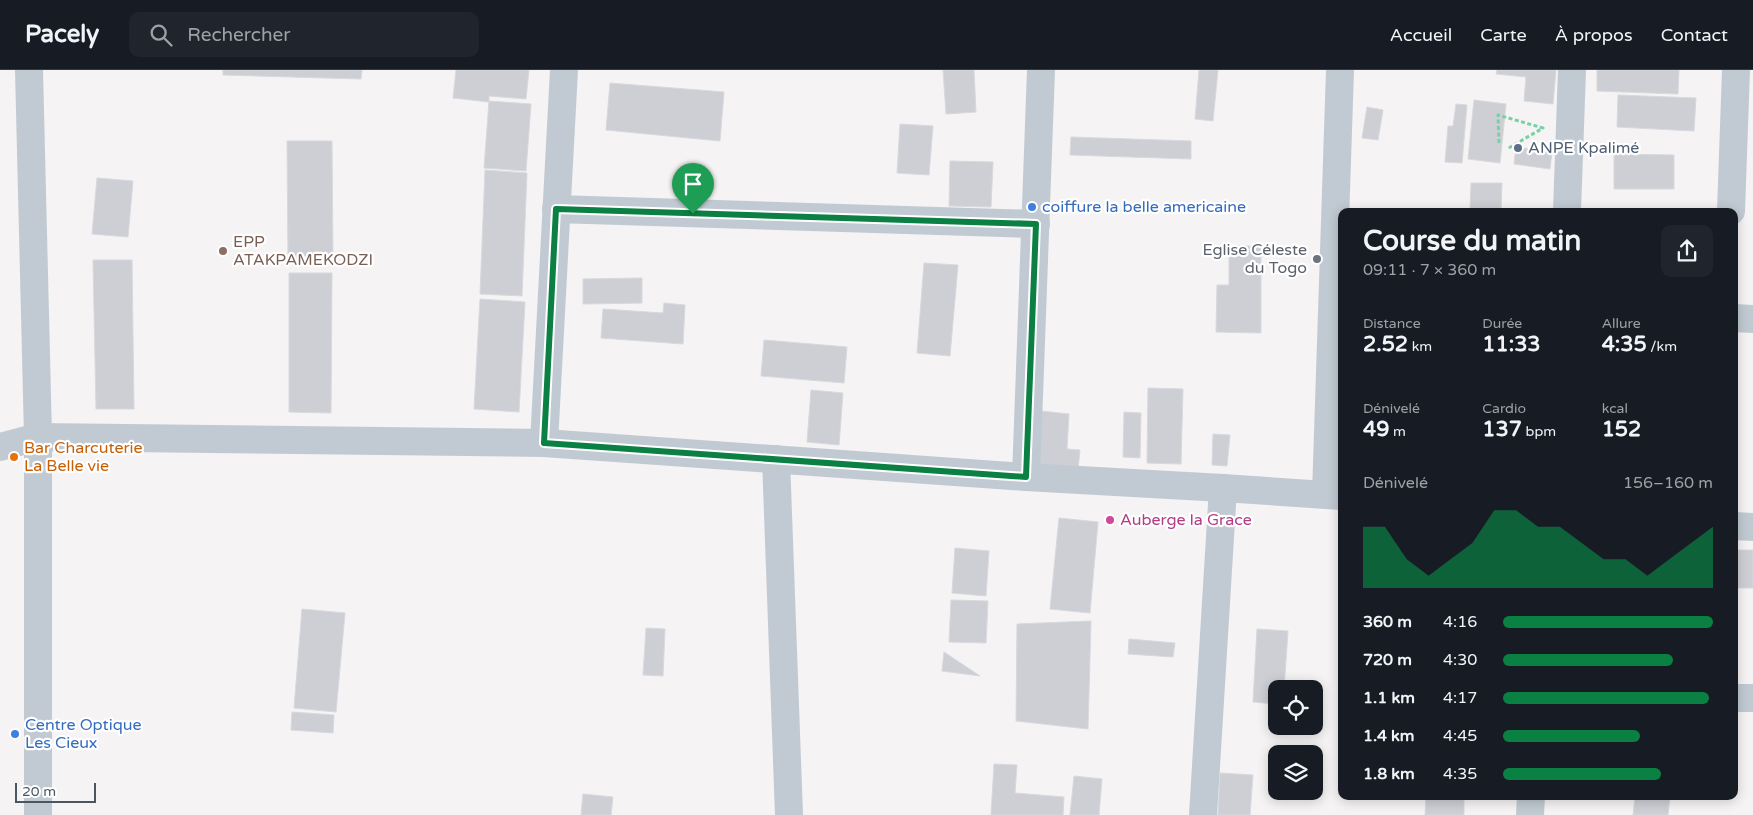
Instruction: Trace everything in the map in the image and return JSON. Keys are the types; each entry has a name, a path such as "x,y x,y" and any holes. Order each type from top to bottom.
{"street":[{"path":"29,70 38,437 38,815"},
{"path":"544,443 564,70"},
{"path":"1026,477 1041,70"},
{"path":"1338,208 1340,70"},
{"path":"1567,208 1572,70"},
{"path":"1732,208 1736,70"},
{"path":"556,209 1036,224"},
{"path":"0,447 38,437 544,443 1026,477 1334,495 1338,221"},
{"path":"1738,318 1753,320"},
{"path":"776,459 789,815"},
{"path":"1203,815 1224,488"},
{"path":"1738,526 1753,527"},
{"path":"1738,698 1753,698"},
{"path":"1530,815 1531,800"}],"path":[{"path":"1499,143 1498,114 1543,128 1506,149"}],"building":[{"path":"223,70 362,70 361,79 223,75"},
{"path":"456,70 529,70 526,99 489,96 489,102 453,98"},
{"path":"943,70 974,70 976,112 946,114"},
{"path":"1199,70 1218,70 1213,121 1195,119"},
{"path":"1497,70 1556,70 1553,104 1524,101 1526,77 1496,74"},
{"path":"1597,70 1679,70 1678,94 1597,91"},
{"path":"610,83 724,92 720,141 606,130"},
{"path":"1618,95 1696,98 1694,131 1617,127"},
{"path":"1474,100 1506,104 1500,163 1468,159"},
{"path":"489,101 531,104 526,171 484,168"},
{"path":"1456,104 1467,105 1462,163 1445,162 1448,126 1453,126"},
{"path":"1367,107 1383,110 1378,140 1362,138"},
{"path":"900,124 933,126 929,175 897,173"},
{"path":"1071,137 1191,141 1191,159 1070,155"},
{"path":"287,141 332,141 333,260 288,260"},
{"path":"1516,147 1552,152 1550,169 1514,164"},
{"path":"1614,154 1674,155 1674,189 1614,189"},
{"path":"950,161 993,162 991,207 949,206"},
{"path":"485,170 527,173 522,296 480,294"},
{"path":"97,178 133,181 128,237 92,234"},
{"path":"1471,183 1502,183 1501,208 1470,208"},
{"path":"1229,246 1261,246 1261,333 1216,332 1217,285 1229,285"},
{"path":"93,260 132,260 134,409 96,409"},
{"path":"924,263 958,265 950,356 917,353"},
{"path":"289,273 332,273 331,413 289,412"},
{"path":"642,278 642,303 583,304 583,279"},
{"path":"480,299 525,302 519,412 474,409"},
{"path":"664,303 685,305 683,344 601,338 603,309 663,313"},
{"path":"764,340 847,347 844,383 761,376"},
{"path":"1148,388 1183,389 1181,464 1147,463"},
{"path":"811,390 843,393 839,445 807,442"},
{"path":"1041,411 1069,414 1067,449 1080,450 1078,469 1037,465"},
{"path":"1124,412 1141,413 1140,458 1123,457"},
{"path":"1213,434 1230,435 1227,466 1212,465"},
{"path":"1059,518 1098,522 1090,613 1050,609"},
{"path":"955,548 989,551 986,596 952,593"},
{"path":"1738,550 1753,550 1753,588 1738,588"},
{"path":"951,600 988,601 986,643 949,642"},
{"path":"302,609 345,613 336,712 294,708"},
{"path":"1091,621 1088,729 1016,721 1017,624"},
{"path":"646,628 665,629 663,676 643,675"},
{"path":"1257,629 1288,631 1285,680 1268,680 1268,703 1253,702"},
{"path":"1129,639 1175,643 1173,657 1128,654"},
{"path":"944,652 980,676 942,671"},
{"path":"292,712 334,715 333,733 291,730"},
{"path":"994,764 1017,765 1015,793 1064,797 1063,815 991,815"},
{"path":"1220,773 1253,775 1250,815 1218,815"},
{"path":"1074,776 1102,779 1099,815 1070,815"},
{"path":"583,794 613,797 611,815 581,815"},
{"path":"1426,800 1464,800 1464,815 1425,815"},
{"path":"1635,800 1670,800 1668,815 1633,815"}],"place":[{"name":"ANPE Kpalimé","path":"1518,148"},
{"name":"coiffure la belle americaine","path":"1032,207"},
{"name":"EPP ATAKPAMEKODZI","path":"223,251"},
{"name":"Eglise Céleste du Togo","path":"1317,259"},
{"name":"Bar Charcuterie La Belle vie","path":"14,457"},
{"name":"Auberge la Grace","path":"1110,520"},
{"name":"Centre Optique Les Cieux","path":"15,734"}],"route":[{"path":"556,209 693,214 1036,224 1026,477 544,443 556,209"}]}
